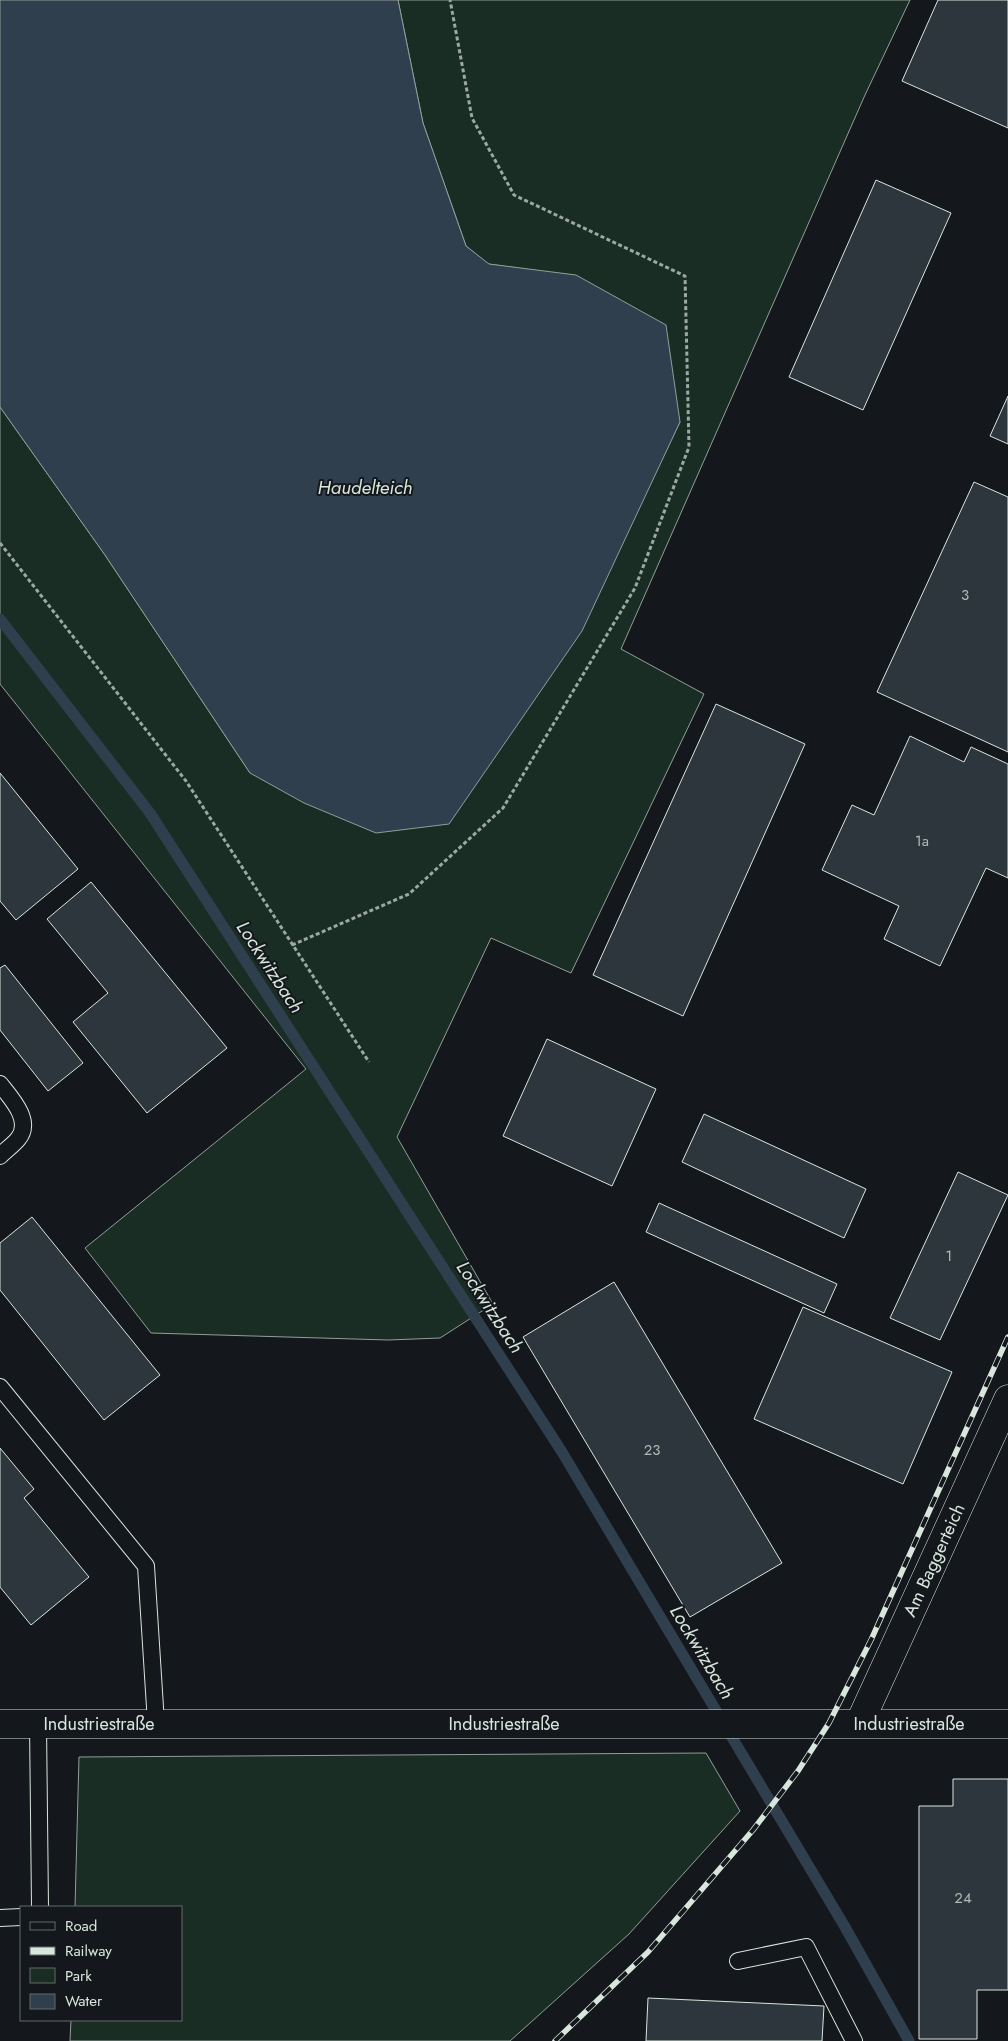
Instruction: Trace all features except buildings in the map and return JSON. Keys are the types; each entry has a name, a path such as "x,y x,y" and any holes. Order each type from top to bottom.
{"street":[{"name":"Am Baggerteich","path":"860,1722 1008,1399"},
{"name":"Industriestraße","path":"0,1724 860,1722 1008,1724"}],"lane":[{"path":"0,1084 18,1106 23,1123 19,1138 0,1156"},
{"path":"0,1387 146,1566 156,1723"},
{"path":"38,1724 40,1906"},
{"path":"0,1918 20,1917"},
{"path":"738,1961 806,1947 854,2041"}],"path":[{"path":"292,945 410,894 503,808 635,588 689,447 684,276 514,195 472,118 450,0"},
{"path":"0,543 186,781 369,1062"}],"green space":[{"path":"398,0 910,0 865,95 621,649 704,694 571,973 491,938 397,1137 493,1304 440,1338 388,1340 151,1333 85,1248 306,1069 0,684 0,407 105,555 250,773 630,525 680,422 576,276 488,264 466,246 423,123"},
{"path":"706,1753 740,1811 629,1934 510,2041 70,2041 71,2021 182,2021 182,1906 75,1906 79,1757"}],"water":[{"name":"Haudelteich","path":"0,0 398,0 423,123 466,246 489,264 576,275 666,325 680,422 582,631 449,824 376,833 304,803 250,773 105,555 0,407"}],"waterway":[{"name":"Lockwitzbach","path":"0,619 150,813 562,1452 845,1927 909,2041"}],"railway":[{"path":"555,2041 648,1952 753,1830 798,1771 829,1723 871,1640 1008,1337"}]}
